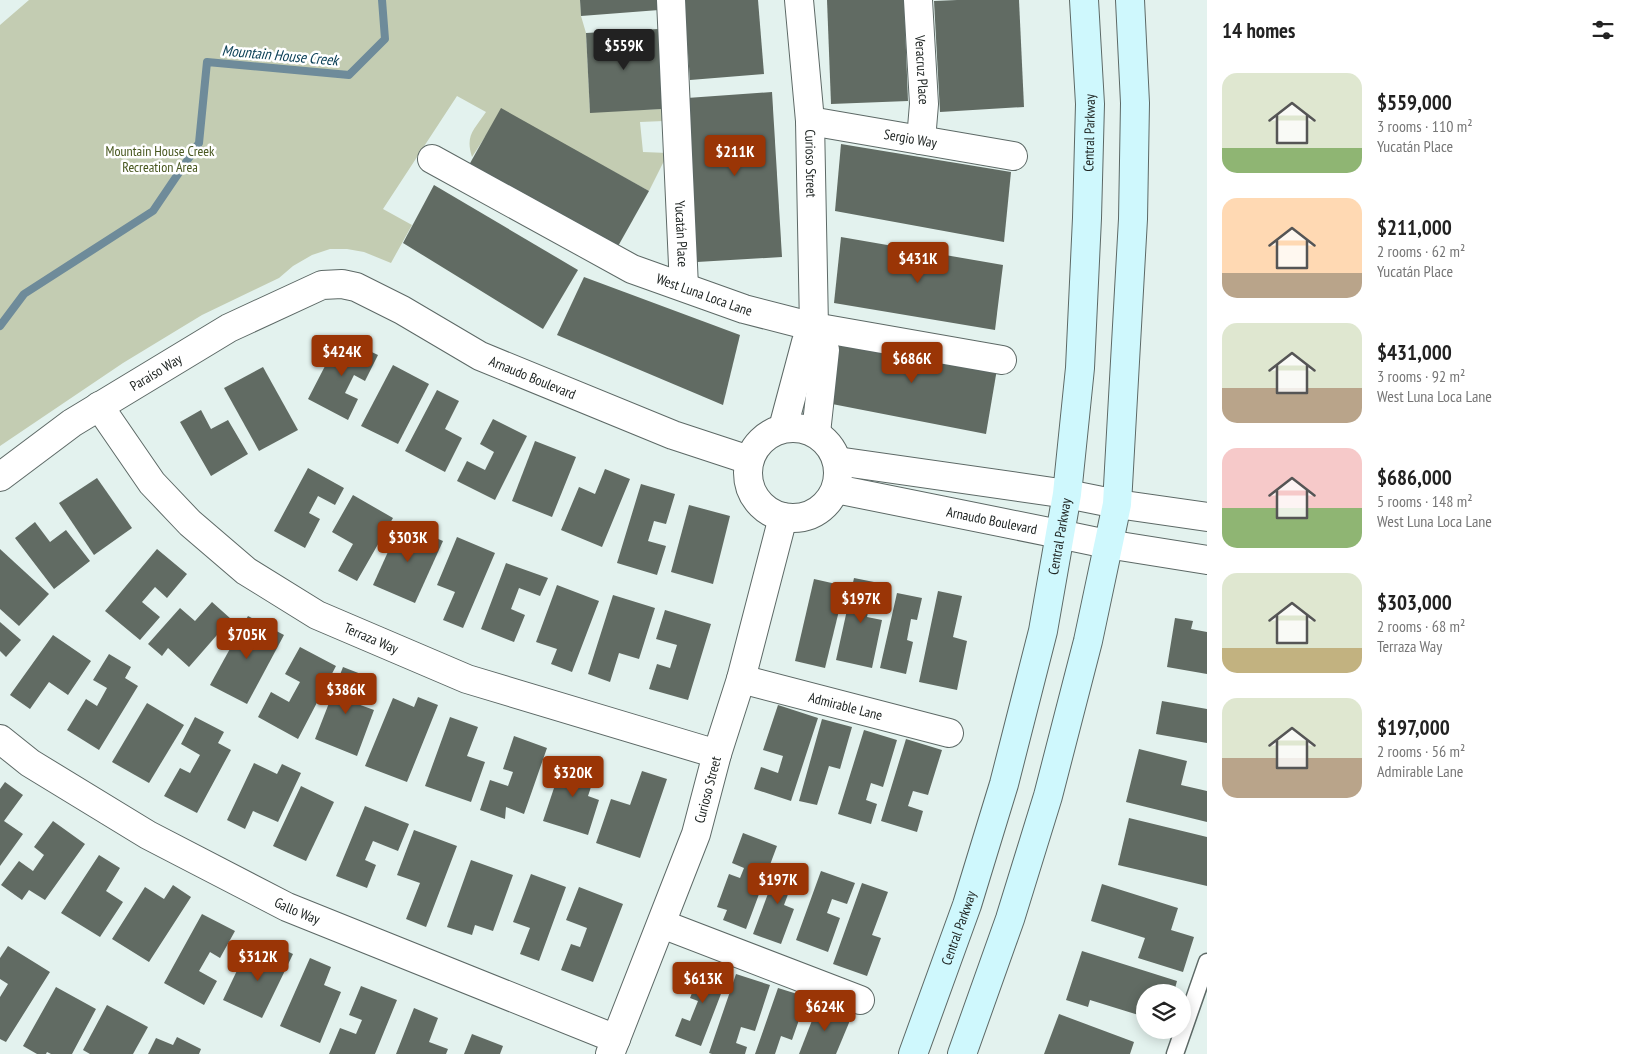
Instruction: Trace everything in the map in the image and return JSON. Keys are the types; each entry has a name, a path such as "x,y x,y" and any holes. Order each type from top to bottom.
{"main road":[{"name":"Central Parkway","path":"913,1054 967,904 1004,784 1043,631 1067,494 1080,368 1087,218 1090,104 1084,0"},
{"path":"962,1054 1010,919 1048,796 1088,641 1117,504 1133,219 1135,103 1130,0"}],"street":[{"name":"Yucatán Place","path":"671,0 684,287"},
{"name":"Curioso Street","path":"799,0 810,121 814,327 825,350 816,433"},
{"name":"Veracruz Place","path":"918,0 924,104 921,140"},
{"name":"Sergio Way","path":"810,121 1013,156"},
{"name":"West Luna Loca Lane","path":"432,159 632,269 744,309 814,327 1002,360"},
{"name":"Arnaudo Boulevard","path":"322,285 342,284 356,287 402,310 480,356 673,435 749,460"},
{"name":"Paraíso Way","path":"0,477 72,423 229,328 322,285"},
{"name":"Curioso Street","path":"783,428 806,342 814,327"},
{"name":"Terraza Way","path":"99,406 152,483 190,522 246,571 317,614 467,679 716,754"},
{"path":"783,428 805,429 816,433 832,449 837,461 839,475 836,489 830,500 815,512 796,518 783,518 770,512 758,502 750,490 747,475 749,460 753,451 762,440 774,431 783,428"},
{"path":"837,461 1207,516"},
{"name":"Arnaudo Boulevard","path":"836,489 1108,544 1207,560"},
{"name":"Curioso Street","path":"613,1047 696,834 716,754 741,679 783,518"},
{"name":"Admirable Lane","path":"741,679 949,733"},
{"name":"Gallo Way","path":"0,739 30,763 148,835 287,907 613,1047"},
{"path":"662,924 860,1000"}],"lane":[{"path":"1176,1054 1207,962"}],"green space":[{"name":"Mountain House Creek Recreation Area","path":"29,0 580,0 581,16 586,33 590,112 662,109 664,121 640,122 643,152 668,153 649,191 502,111 472,157 470,138 474,128 486,112 457,96 383,209 412,225 391,263 364,252 347,249 330,249 312,255 293,266 279,278 202,315 123,363 0,446 0,25"}],"building":[{"path":"580,0 658,0 659,10 581,16"},
{"path":"684,0 758,0 764,74 690,80"},
{"path":"827,0 904,0 908,101 831,104"},
{"path":"1019,0 1024,107 940,112 934,1"},
{"path":"658,29 662,109 590,113 586,33"},
{"path":"772,92 782,257 697,262 687,98"},
{"path":"501,108 649,191 617,248 469,165"},
{"path":"841,144 1011,172 1004,242 835,211"},
{"path":"434,185 578,270 543,329 403,243"},
{"path":"841,237 1003,265 995,330 834,303"},
{"path":"584,277 740,335 723,405 557,335"},
{"path":"837,334 998,363 986,434 827,403"},
{"path":"340,337 378,355 365,381 354,375 345,393 358,399 348,420 308,399"},
{"path":"393,365 429,384 398,444 361,426"},
{"path":"263,367 298,430 259,451 224,388"},
{"path":"437,390 459,401 445,429 462,438 445,472 405,451"},
{"path":"201,410 211,429 228,420 248,454 211,476 180,422"},
{"path":"493,419 527,436 495,500 457,481 467,461 485,470 494,452 480,444"},
{"path":"535,441 576,457 552,517 512,501"},
{"path":"308,468 344,488 335,505 318,496 309,513 320,519 305,548 274,531"},
{"path":"605,469 630,479 602,547 561,530 579,487 595,494"},
{"path":"97,478 132,528 94,555 59,503"},
{"path":"641,484 675,494 666,524 654,521 648,541 666,546 657,575 617,563"},
{"path":"353,495 393,518 357,581 338,571 353,544 332,532"},
{"path":"689,505 730,516 713,584 671,572"},
{"path":"35,522 50,542 66,530 90,561 54,589 15,538"},
{"path":"401,523 443,541 415,603 373,585"},
{"path":"457,537 495,553 463,628 443,620 455,592 437,585"},
{"path":"0,549 49,594 19,626 0,609"},
{"path":"157,549 187,574 167,598 155,587 142,602 160,617 140,640 105,611"},
{"path":"506,563 548,578 540,596 519,588 511,609 525,615 514,642 481,629"},
{"path":"854,578 889,585 885,603 871,600 867,617 882,620 872,668 836,660"},
{"path":"814,579 845,586 825,668 795,661"},
{"path":"557,585 599,601 572,672 551,664 557,649 536,642"},
{"path":"938,591 962,596 953,637 967,641 957,690 919,682"},
{"path":"897,593 922,598 917,620 911,619 907,640 913,642 906,674 880,668"},
{"path":"613,595 655,608 639,659 619,653 610,682 588,674"},
{"path":"212,602 231,619 189,667 168,648 162,656 148,644 180,608 195,621"},
{"path":"665,610 711,624 688,700 649,689 657,664 670,668 677,645 656,639"},
{"path":"248,616 284,635 247,704 210,685"},
{"path":"1175,618 1193,621 1191,629 1207,632 1207,674 1167,667"},
{"path":"0,622 21,640 6,657 0,651"},
{"path":"53,635 91,661 68,695 49,682 30,709 10,695"},
{"path":"300,647 336,666 298,739 258,717 271,692 289,702 300,682 285,674"},
{"path":"109,654 131,667 125,678 138,686 99,750 67,730 86,699 97,706 107,688 93,680"},
{"path":"343,667 366,676 355,703 374,710 357,756 315,739"},
{"path":"418,697 438,705 407,782 365,766 393,698 414,707"},
{"path":"1162,701 1207,709 1207,743 1156,734"},
{"path":"147,703 184,725 149,783 112,762"},
{"path":"778,705 818,718 791,801 754,789 761,767 778,773 783,756 763,750"},
{"path":"195,717 224,732 218,743 231,750 197,813 164,796 180,768 190,773 200,755 181,744"},
{"path":"450,717 478,727 467,756 485,762 471,802 425,786"},
{"path":"822,719 852,727 840,769 829,766 817,805 799,801"},
{"path":"864,730 897,740 883,787 871,783 866,800 877,804 871,824 838,814"},
{"path":"514,736 547,748 524,814 506,807 505,819 480,810 490,780 508,786 513,772 503,769"},
{"path":"906,739 942,750 928,795 913,791 908,806 923,811 917,832 881,821"},
{"path":"1139,749 1187,761 1181,785 1207,791 1207,822 1126,802"},
{"path":"564,758 597,769 588,796 599,800 588,835 543,821"},
{"path":"254,763 277,774 282,764 301,773 278,822 253,811 245,829 227,820"},
{"path":"642,771 667,779 640,858 596,843 611,799 630,805"},
{"path":"5,782 23,795 4,821 23,834 0,866 0,789"},
{"path":"301,786 334,802 306,861 273,846"},
{"path":"365,806 409,824 398,851 373,841 365,860 376,865 367,888 336,876"},
{"path":"1129,818 1207,837 1207,886 1118,865"},
{"path":"53,821 85,844 45,900 29,890 22,900 1,885 19,861 33,871 44,855 34,847"},
{"path":"414,830 457,846 426,927 406,919 420,883 397,875"},
{"path":"743,833 777,846 746,929 723,920 727,910 717,907 729,874 740,878 744,868 732,863"},
{"path":"99,855 120,868 106,891 123,902 100,937 61,913"},
{"path":"471,860 513,875 493,931 475,925 472,935 447,927"},
{"path":"779,864 804,873 797,891 790,889 784,905 794,909 781,944 753,934"},
{"path":"821,871 855,883 847,904 832,899 827,913 840,918 828,952 796,940"},
{"path":"531,874 566,887 539,961 520,954 530,928 513,922"},
{"path":"862,883 888,892 872,935 881,938 867,976 833,964"},
{"path":"1102,884 1178,908 1171,930 1194,937 1183,972 1138,958 1145,938 1091,921"},
{"path":"173,885 191,897 149,962 112,939 145,887 164,899"},
{"path":"579,887 623,904 593,982 561,970 571,944 580,947 587,928 566,920"},
{"path":"202,914 235,931 220,958 210,952 199,971 217,981 204,1005 164,983"},
{"path":"270,943 293,954 262,1018 223,1000 242,960 258,968"},
{"path":"8,946 50,972 6,1042 0,1039 0,997 8,984 0,979 0,958"},
{"path":"1082,951 1177,981 1176,984 1136,984 1136,1014 1090,1000 1088,1007 1066,1000"},
{"path":"310,958 331,967 324,985 341,992 320,1043 280,1026"},
{"path":"704,963 729,973 701,1046 675,1036 682,1018 690,1021 698,1001 690,998"},
{"path":"736,974 770,985 755,1031 741,1027 736,1043 747,1047 745,1054 712,1054 709,1053"},
{"path":"361,986 397,1000 375,1054 329,1054 340,1028 356,1034 362,1020 349,1015"},
{"path":"56,987 96,1009 72,1054 51,1054 47,1052 46,1054 37,1054 23,1046"},
{"path":"778,988 807,997 792,1040 781,1036 775,1054 755,1054"},
{"path":"107,1005 148,1027 133,1054 90,1054 83,1050"},
{"path":"818,1005 851,1018 836,1054 799,1054"},
{"path":"414,1008 438,1018 429,1042 448,1049 446,1054 396,1054"},
{"path":"1059,1014 1134,1042 1130,1054 1044,1054"},
{"path":"472,1034 503,1046 500,1054 464,1054"},
{"path":"177,1037 201,1049 199,1054 148,1054 156,1038 173,1045"}],"waterway":[{"name":"Mountain House Creek","path":"0,326 24,294 153,211 199,143 207,62 349,75 385,39 382,0"}]}
